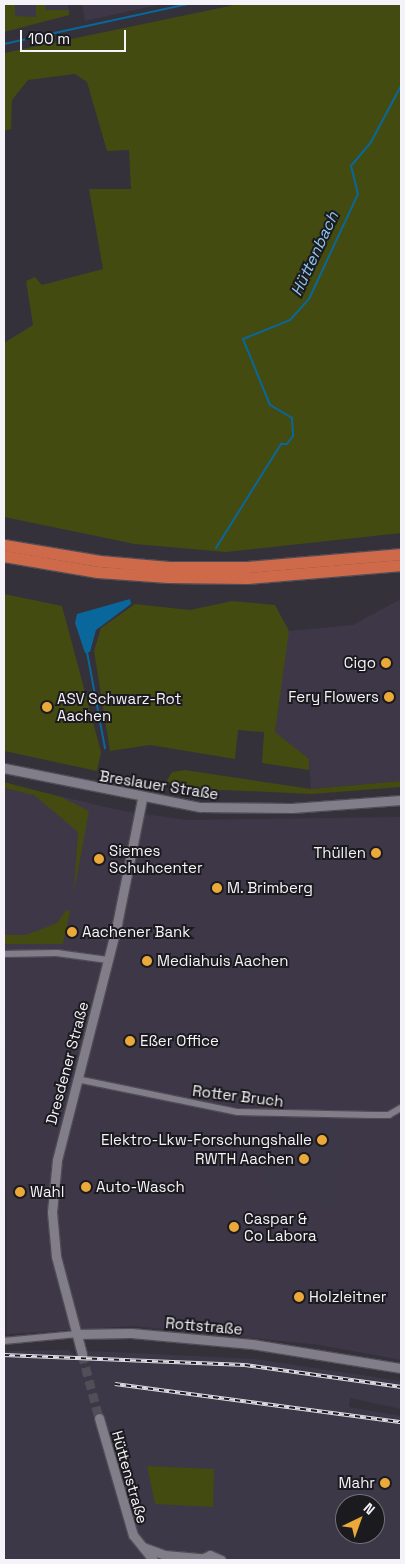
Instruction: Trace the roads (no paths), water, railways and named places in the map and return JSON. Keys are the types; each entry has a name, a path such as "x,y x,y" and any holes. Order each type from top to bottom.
{"highway":[{"path":"4,545 100,561 168,567 247,567 401,554"},
{"path":"4,556 98,572 168,577 246,578 401,565"}],"street":[{"name":"Breslauer Straße","path":"4,768 142,799 234,809 401,800"},
{"name":"Dresdener Straße","path":"77,1334 56,1256 52,1212 57,1160 108,960 142,799"},
{"path":"4,954 57,953 108,960"},
{"name":"Rotter Bruch","path":"77,1079 238,1112 372,1116 400,1111"},
{"name":"Rottstraße","path":"4,1341 77,1334 131,1333 252,1344 401,1368"},
{"path":"77,1334 82,1354"},
{"name":"Hüttenstraße","path":"99,1418 138,1543 153,1560"},
{"name":"Hüttenstraße","path":"138,1543 155,1553 200,1559 210,1554 221,1560"}],"water":[{"path":"130,599 131,604 96,630 90,652 85,653 75,623 77,614"}],"waterway":[{"path":"4,44 187,4"},
{"name":"Hüttenbach","path":"216,548 281,444 287,444 293,436 292,418 270,405 243,339 290,320 309,299 358,194 351,166 371,142 401,86"},
{"name":"Hüttenbach","path":"87,652 105,748"}],"tunnel":[{"path":"82,1354 99,1418"}],"railway":[{"path":"4,1355 245,1365 401,1387"},
{"path":"115,1384 401,1422"}],"place":[{"name":"Cigo","path":"386,663"},
{"name":"Fery Flowers","path":"389,697"},
{"name":"ASV Schwarz-Rot Aachen","path":"47,707"},
{"name":"Thüllen","path":"376,853"},
{"name":"Siemes Schuhcenter","path":"99,859"},
{"name":"M. Brimberg","path":"217,888"},
{"name":"Aachener Bank","path":"72,932"},
{"name":"Mediahuis Aachen","path":"147,961"},
{"name":"Eßer Office","path":"130,1041"},
{"name":"Elektro-Lkw-Forschungshalle","path":"322,1140"},
{"name":"RWTH Aachen","path":"304,1159"},
{"name":"Auto-Wasch","path":"86,1187"},
{"name":"Wahl","path":"20,1192"},
{"name":"Caspar & Co Labora","path":"234,1227"},
{"name":"Holzleitner","path":"299,1297"},
{"name":"Mahr","path":"385,1483"}]}
